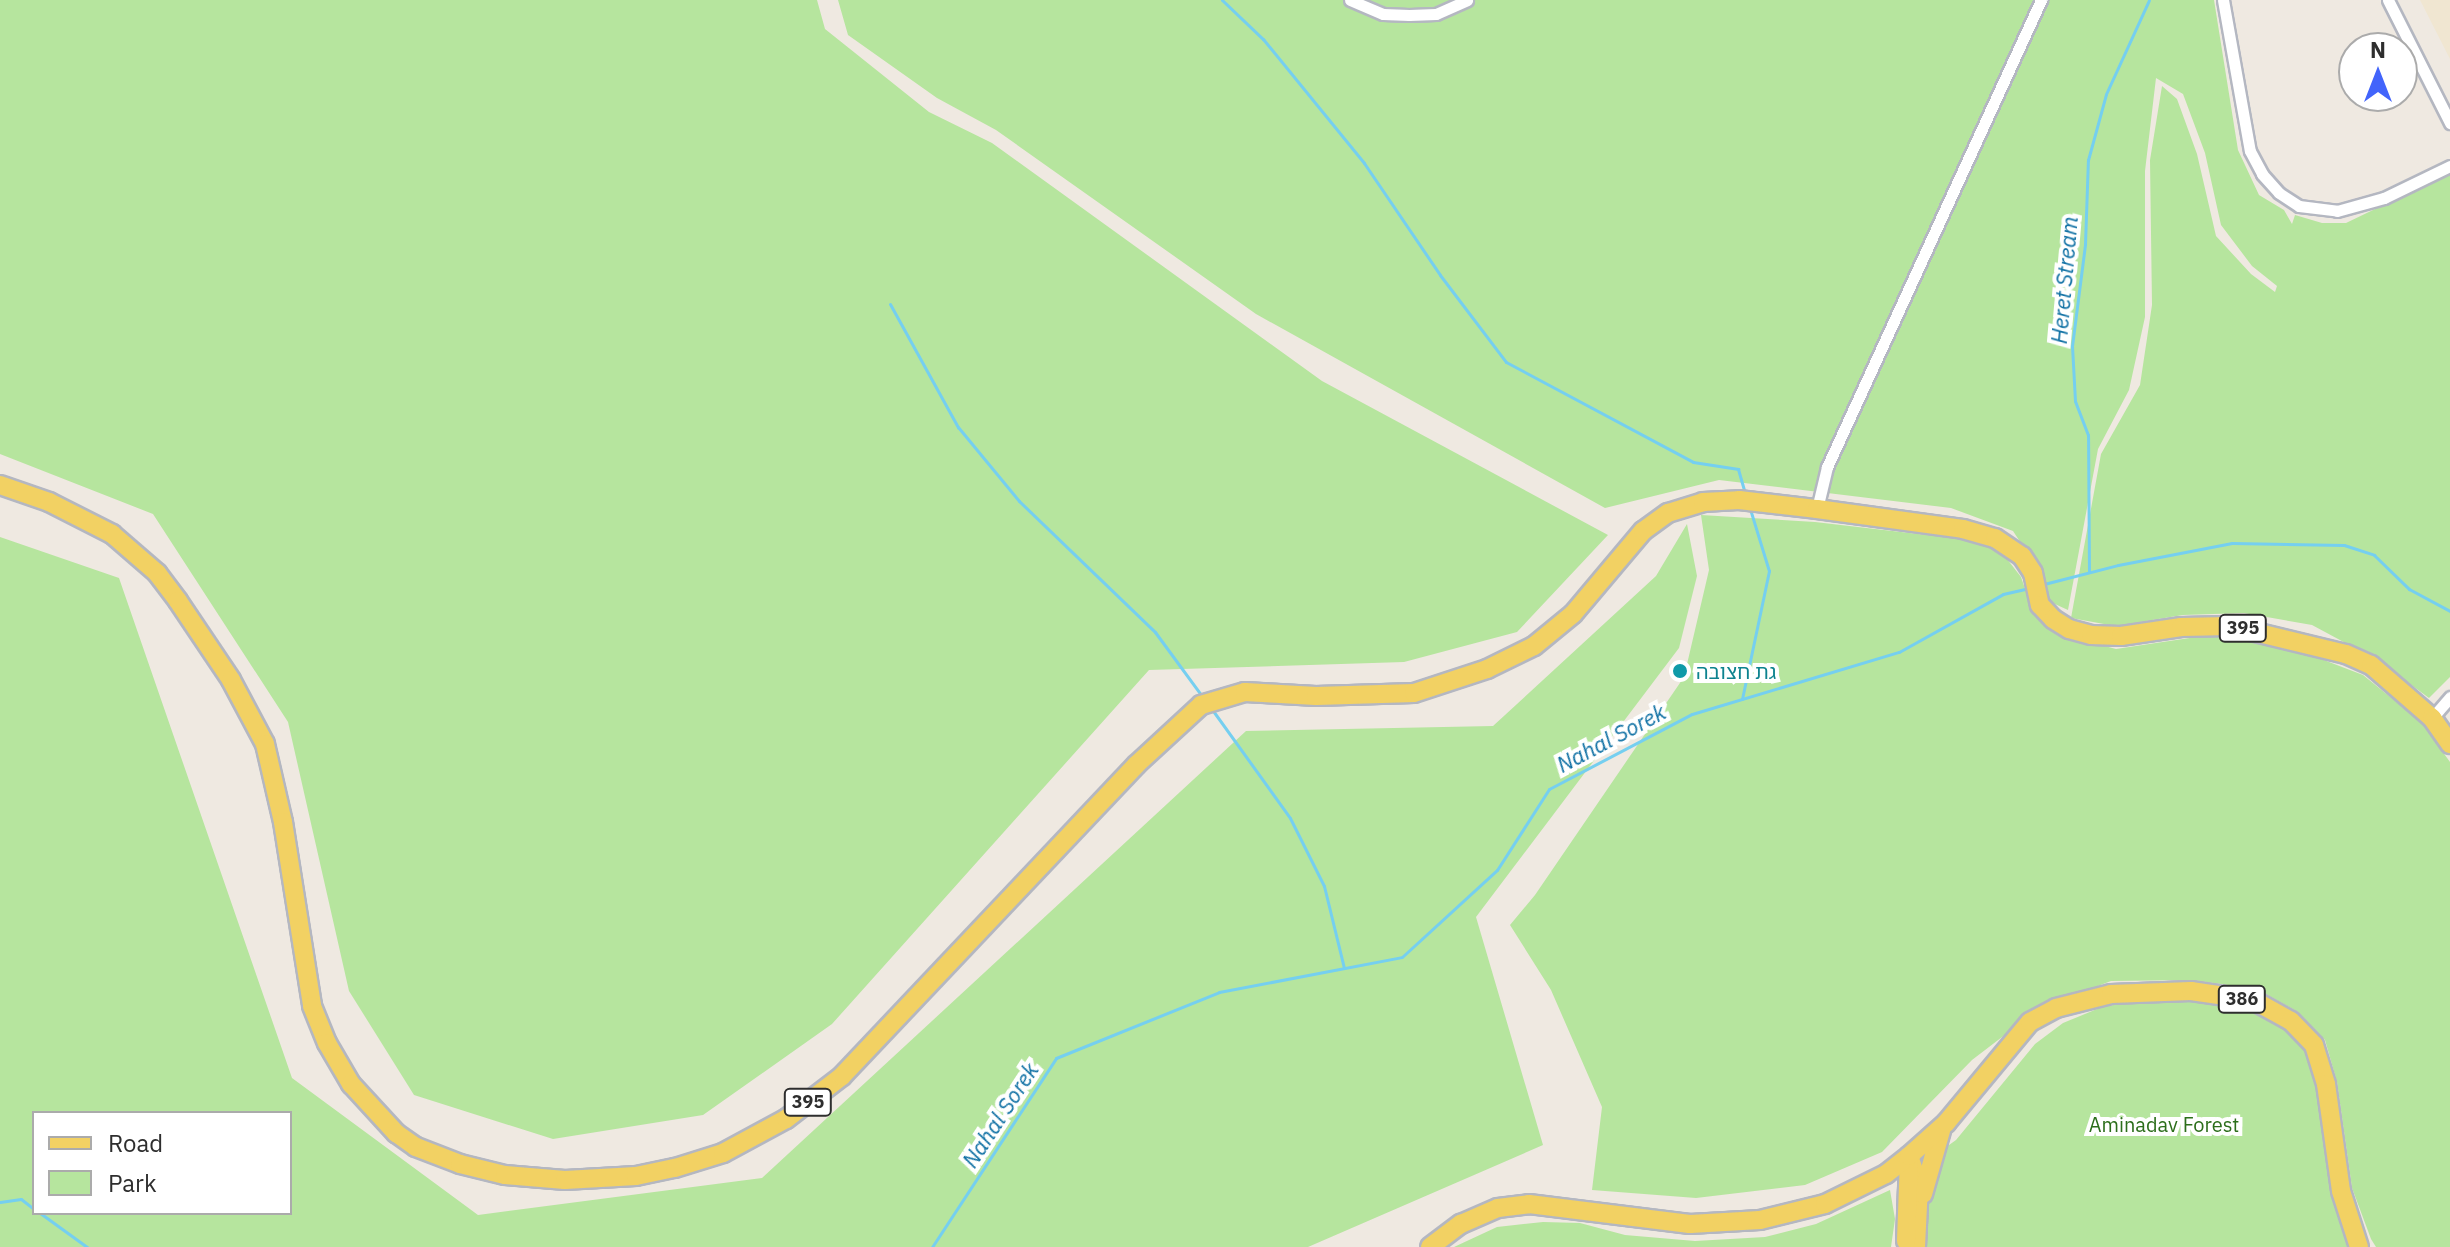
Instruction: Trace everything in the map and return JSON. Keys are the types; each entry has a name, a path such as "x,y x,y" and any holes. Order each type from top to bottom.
{"main road":[{"name":"395","path":"0,485 78,516 136,553 171,592 231,680 265,744 283,822 312,1006 351,1084 384,1122 416,1147 460,1164 505,1175 565,1180 636,1176 723,1153 786,1119 842,1076 1136,765 1201,705 1245,692 1376,695 1414,693 1449,684 1534,646 1573,614 1643,531 1668,513 1703,502 1739,500 1817,509 1963,529 1995,538 2022,556 2033,573 2040,605 2053,619 2091,635 2230,626 2346,654 2371,665 2432,718 2450,744"},
{"name":"386","path":"1430,1247 1461,1224 1485,1213 1529,1204 1690,1224 1760,1220 1825,1204 1886,1174 1909,1156 1946,1123 2030,1022 2056,1008 2111,994 2191,991 2253,1000 2291,1021 2314,1045 2326,1084 2341,1191 2359,1247"},
{"path":"1916,1247 1920,1204 1935,1143 1946,1123"},
{"path":"1909,1156 1916,1169 1920,1204"},
{"path":"1906,1247 1905,1187 1909,1156"}],"street":[{"path":"1350,0 1383,14 1409,15 1436,14 1467,0"},
{"path":"1817,509 1827,467 2041,0"},
{"path":"2223,0 2250,151 2262,174 2279,193 2299,206 2337,211 2384,198 2450,166"},
{"path":"2388,0 2450,123"},
{"path":"2432,718 2450,697"}],"shaded area":[{"path":"2420,0 2450,0 2450,59"}],"green space":[{"path":"0,0 817,0 825,29 929,112 992,143 1322,381 1608,535 1517,632 1404,662 1149,670 832,1024 703,1115 553,1139 414,1095 349,991 288,722 153,514 0,454"},
{"path":"838,0 2214,0 2238,150 2259,195 2284,210 2292,224 2295,215 2322,223 2346,223 2450,173 2450,677 2429,698 2379,661 2312,625 2244,613 2183,615 2115,626 2071,618 2101,454 2140,385 2152,305 2150,160 2162,86 2177,99 2197,154 2216,236 2251,274 2275,292 2277,286 2252,266 2221,225 2205,153 2183,94 2156,78 2145,171 2145,317 2129,390 2098,449 2068,610 2046,600 2036,566 2013,531 1951,508 1719,480 1605,508 1256,314 996,130 937,98 848,35"},
{"path":"1701,515 1815,522 1961,539 2000,550 2021,577 2033,612 2067,636 2116,649 2223,633 2295,649 2363,675 2421,722 2450,762 2450,1247 2376,1247 2352,1188 2337,1082 2325,1040 2298,1012 2257,989 2192,980 2111,981 2040,1008 1972,1060 1882,1152 1805,1185 1696,1198 1592,1190 1602,1107 1551,990 1510,925 1535,895 1684,677 1709,570"},
{"path":"1687,524 1697,576 1679,648 1476,917 1543,1145 1308,1247 0,1247 0,537 119,578 292,1078 478,1215 762,1178 1246,731 1493,726 1656,576"},
{"name":"Aminadav Forest","path":"2187,999 2252,1009 2279,1020 2303,1044 2317,1083 2356,1247 1925,1247 1931,1158 1956,1140 2035,1044 2063,1023 2102,1007 2143,1000"},
{"path":"1890,1190 1895,1219 1891,1247 1454,1247 1497,1227 1543,1222 1580,1223 1625,1235 1695,1241 1765,1237 1816,1224"}],"waterway":[{"path":"1222,0 1263,39 1364,163 1440,275 1506,362 1693,462 1738,469 1745,494"},
{"name":"Heret Stream","path":"2089,572 2088,435 2075,401 2072,346 2085,244 2088,160 2106,94 2149,0"},
{"path":"890,304 958,427 1019,501 1155,632 1204,699"},
{"path":"1742,699 1769,571 1750,509"},
{"name":"Nahal Sorek","path":"2044,584 2118,565 2232,543 2344,545 2374,555 2409,589 2450,611"},
{"name":"Nahal Sorek","path":"932,1247 1056,1058 1219,992 1402,957 1497,870 1549,789 1692,714 1899,652 2003,594 2029,588"},
{"path":"1211,708 1290,818 1324,886 1344,968"},
{"name":"Nahal Sorek","path":"0,1202 21,1199 32,1207"},
{"name":"Nahal Sorek","path":"43,1215 87,1247"}],"place":[{"name":"גת חצובה","path":"1680,671"}]}
